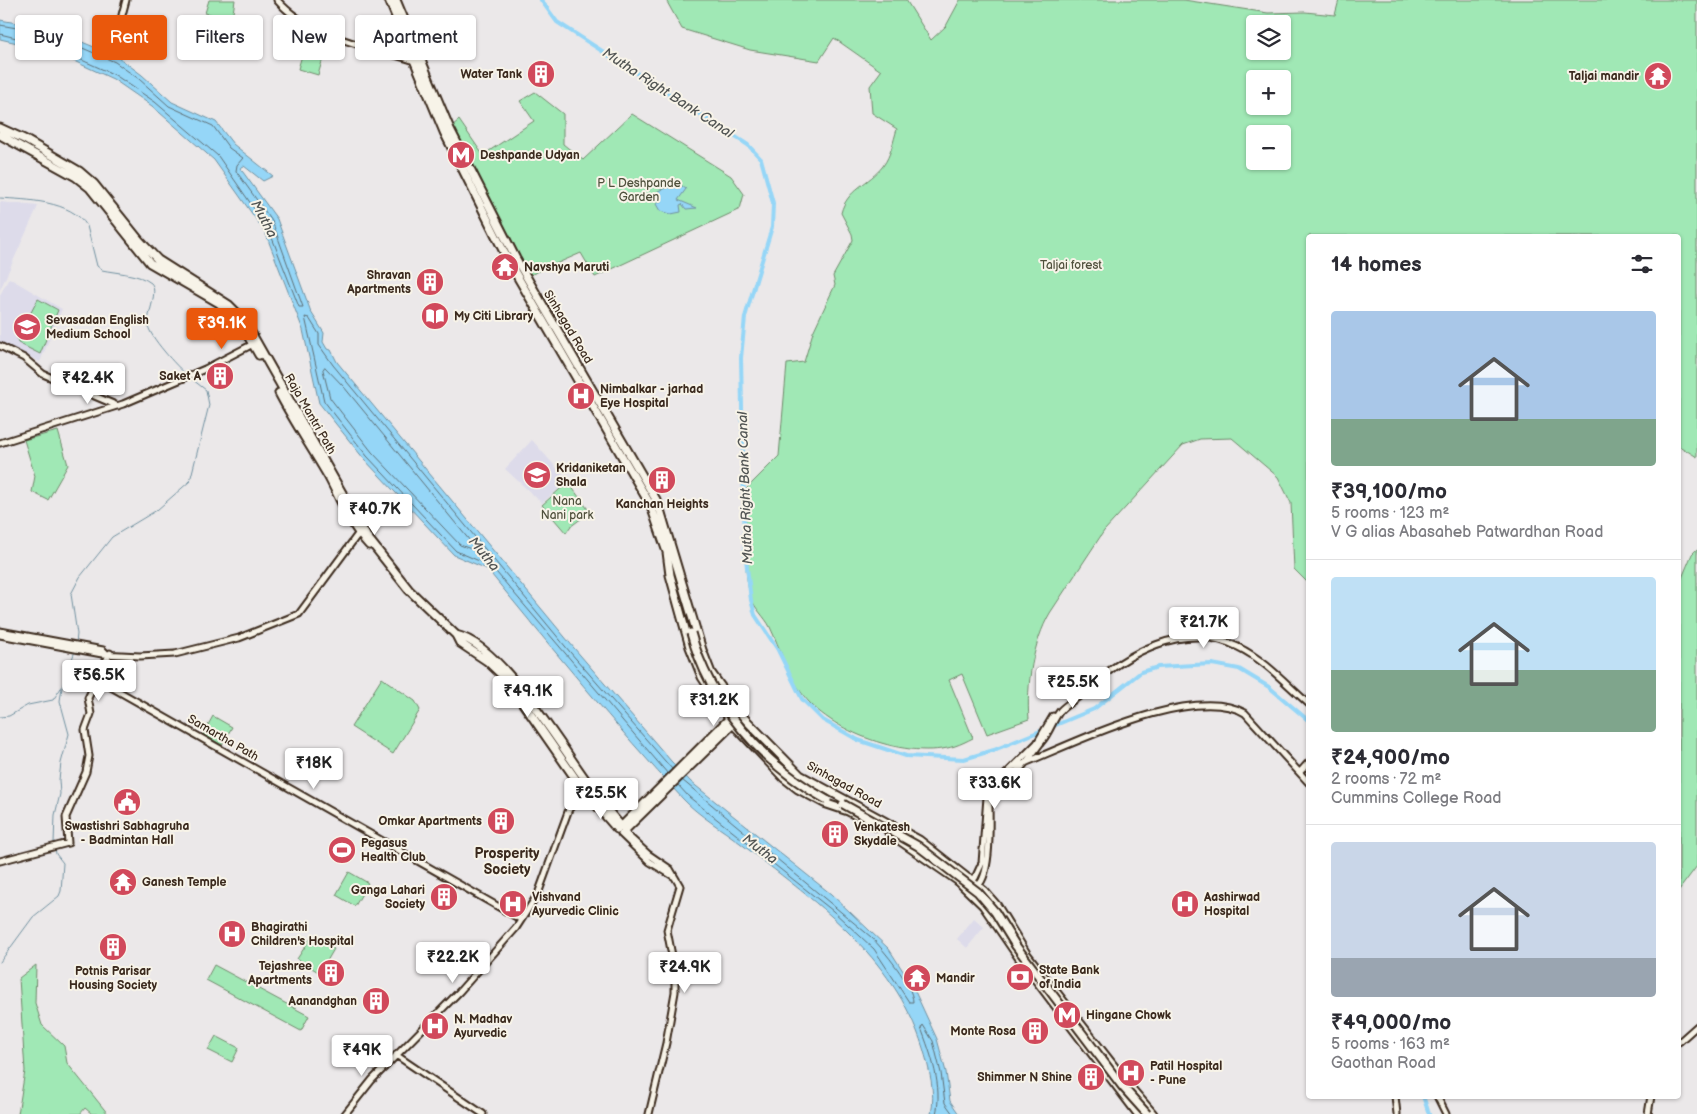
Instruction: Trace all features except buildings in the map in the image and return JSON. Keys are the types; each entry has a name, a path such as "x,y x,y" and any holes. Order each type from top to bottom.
{"main road":[{"name":"Sinhagad Road","path":"389,0 396,15"},
{"name":"Sinhagad Road","path":"396,0 401,15"},
{"name":"Sinhagad Road","path":"416,60 514,262 648,499 667,552 670,575 692,655 702,677 731,721 769,764 798,788 824,803 848,811 906,844 966,886 987,909 1018,956 1138,1114"},
{"name":"Raja Mantri Path","path":"0,128 24,139 79,171 94,184 139,240 158,260 231,309 254,343 292,420 360,531 409,590 456,635 460,643 487,661 506,679 587,789 622,830"},
{"name":"Raja Mantri Path","path":"0,134 76,177 96,195 150,262 231,309"},
{"name":"Sinhagad Road","path":"514,262 658,503 706,665 740,713 800,775 919,840 979,886 997,906 1027,955 1129,1086 1154,1114"},
{"path":"667,552 690,633 706,676 746,733 790,777 848,811"},
{"path":"587,789 598,799 622,830 740,713"},
{"path":"827,791 843,804 918,846 978,892 995,912 1016,946 1122,1086 1147,1114"},
{"path":"987,909 998,920 1019,953 1130,1100 1143,1114"}],"street":[{"path":"122,15 126,0"},
{"path":"277,0 287,11 308,26 355,40"},
{"path":"0,443 118,406 200,372 254,343"},
{"path":"0,346 24,358 43,374 118,406"},
{"path":"0,635 102,650 108,653 140,656 183,653 250,634 299,614 360,531"},
{"path":"0,631 74,646"},
{"path":"966,886 979,886 987,865 991,798 997,789 1026,762 1045,735 1051,721 1065,706 1090,686 1150,646 1165,640 1192,637 1227,642 1251,653 1306,701"},
{"path":"0,861 68,844 66,817 86,772 89,751 85,730 91,714 88,698 108,653"},
{"name":"Samartha Path","path":"97,679 520,920"},
{"path":"1015,767 1151,714 1214,704 1230,706 1244,714 1306,780"},
{"path":"970,878 975,878 978,875 982,863 987,797 994,786 1045,735"},
{"path":"1300,772 1306,765"},
{"path":"345,1114 396,1055 464,987 506,940 538,894 569,809 587,789"},
{"path":"622,830 648,854 670,869 680,886 679,896 666,930 675,971 675,992 666,1043 649,1114"},
{"path":"1681,1040 1697,1026"},
{"path":"396,1055 483,1114"},
{"path":"1395,1099 1397,1114"},
{"path":"1438,1099 1446,1114"},
{"path":"1648,1114 1650,1099"}],"shaded area":[{"path":"0,202 38,206 0,290"},
{"name":"Sevasadan English Medium School","path":"9,278 62,309 40,362 0,343 0,295"},
{"name":"Kridaniketan Shala","path":"532,440 568,481 542,503 505,469"},
{"path":"974,918 984,927 967,948 957,939"}],"green space":[{"path":"209,0 235,0 233,15 205,13"},
{"name":"Taljai forest","path":"666,0 906,0 931,40 946,26 960,0 1184,0 1268,13 1305,12 1335,15 1339,0 1697,0 1697,457 1681,447 1681,234 1306,234 1306,581 1294,569 1291,503 1278,477 1232,438 1200,439 1183,445 1104,531 1050,613 1039,637 1032,664 1028,706 1029,719 987,734 962,674 949,680 973,738 955,746 936,750 915,750 871,740 849,731 813,706 796,685 770,627 751,598 746,574 745,529 747,488 779,456 787,364 804,362 813,332 835,285 833,276 853,240 852,234 841,213 844,205 853,192 871,178 886,162 897,129 872,113 870,86 881,71 834,38 819,61 750,50 682,29"},
{"path":"301,60 322,60 318,75 298,69"},
{"name":"P L Deshpande Garden","path":"535,92 563,114 563,144 583,160 632,114 731,176 744,194 740,209 595,277 581,253 530,275 451,127 459,120 483,155 534,121 520,101"},
{"path":"38,299 58,310 40,354 18,343 17,339"},
{"path":"58,431 68,465 48,500 32,492 35,476 24,440"},
{"name":"Nana Nani park","path":"568,482 590,512 570,527 566,533 542,505"},
{"path":"1697,549 1697,866 1681,887 1681,580 1692,554"},
{"path":"382,678 415,701 420,710 393,754 351,727"},
{"path":"213,716 232,727 222,745 203,734"},
{"path":"349,872 368,883 355,906 336,895"},
{"path":"312,936 334,949 320,973 297,959"},
{"path":"36,965 35,1003 42,1025 64,1046 67,1063 108,1114 92,1114 85,1108 80,1114 18,1114 25,1071 19,978"},
{"path":"214,965 309,1016 301,1031 206,980"},
{"path":"216,1036 239,1048 232,1062 208,1050"}],"water":[{"path":"0,20 15,23 15,42 0,39"},
{"name":"Mutha","path":"82,42 92,46 92,60 122,60 172,102 216,122 233,144 273,176 263,181 244,166 240,168 277,219 311,312 324,333 323,342 327,349 331,350 337,362 574,648 671,761 691,782 831,894 889,949 912,985 937,1039 946,1072 950,1101 959,1114 931,1114 932,1089 923,1048 910,1015 872,957 822,908 683,799 608,715 487,569 454,555 364,459 319,403 303,330 265,232 214,160 152,106 113,79 72,60 82,60"},
{"path":"682,186 686,189 678,200 697,208 686,209 682,204 680,205 681,212 671,214 660,211 656,204 661,201 658,191 668,187"}],"waterway":[{"name":"Mutha Right Bank Canal","path":"541,0 557,22 748,145 761,159 773,203 772,227 745,317 741,358 745,551 751,600 755,615 778,650 802,699 823,720 858,740 906,756 964,759 994,750 1045,729"},
{"path":"0,198 47,203 70,211 80,217 87,226 97,266 102,270 134,276 151,283 154,291 148,325 153,336 164,351 186,374"},
{"path":"76,644 77,634 71,594 80,577 112,537 157,510 190,481 209,405 206,390 189,377"},
{"path":"54,843 55,815 60,794 61,763 69,734 60,701 62,687 75,651"},
{"name":"Mutha Right Bank Canal","path":"1051,727 1094,709 1141,672 1158,667 1212,664 1239,669 1269,687 1306,718"},
{"path":"0,717 9,716 28,705 53,700 61,688"},
{"path":"0,962 33,917 59,896 63,863 56,854 55,847"},
{"name":"Mutha Right Bank Canal","path":"1424,1099 1429,1114"}],"place":[{"name":"Water Tank","path":"541,74"},
{"name":"Taljai mandir","path":"1658,76"},
{"name":"Deshpande Udyan","path":"461,155"},
{"name":"Navshya Maruti","path":"505,267"},
{"name":"Shravan Apartments","path":"430,282"},
{"name":"My Citi Library","path":"435,316"},
{"name":"Sevasadan English Medium School","path":"27,327"},
{"name":"Saket A","path":"220,376"},
{"name":"Nimbalkar - jarhad Eye Hospital","path":"581,396"},
{"name":"Kridaniketan Shala","path":"537,475"},
{"name":"Kanchan Heights","path":"662,480"},
{"name":"Swastishri Sabhagruha - Badmintan Hall","path":"127,802"},
{"name":"Omkar Apartments","path":"501,821"},
{"name":"Venkatesh Skydale","path":"835,834"},
{"name":"Pegasus Health Club","path":"342,850"},
{"name":"Ganesh Temple","path":"123,882"},
{"name":"Ganga Lahari Society","path":"444,897"},
{"name":"Vishvand Ayurvedic Clinic","path":"513,904"},
{"name":"Aashirwad Hospital","path":"1185,904"},
{"name":"Bhagirathi Children's Hospital","path":"232,934"},
{"name":"Potnis Parisar Housing Society","path":"113,947"},
{"name":"Tejashree Apartments","path":"331,973"},
{"name":"State Bank of India","path":"1020,977"},
{"name":"Mandir","path":"917,978"},
{"name":"Aanandghan","path":"376,1001"},
{"name":"Hingane Chowk","path":"1067,1015"},
{"name":"N. Madhav Ayurvedic","path":"435,1026"},
{"name":"Monte Rosa","path":"1035,1031"},
{"name":"Patil Hospital - Pune","path":"1131,1073"},
{"name":"Shimmer N Shine","path":"1091,1077"}],"district":[{"name":"Prosperity Society","path":"507,862"}]}
